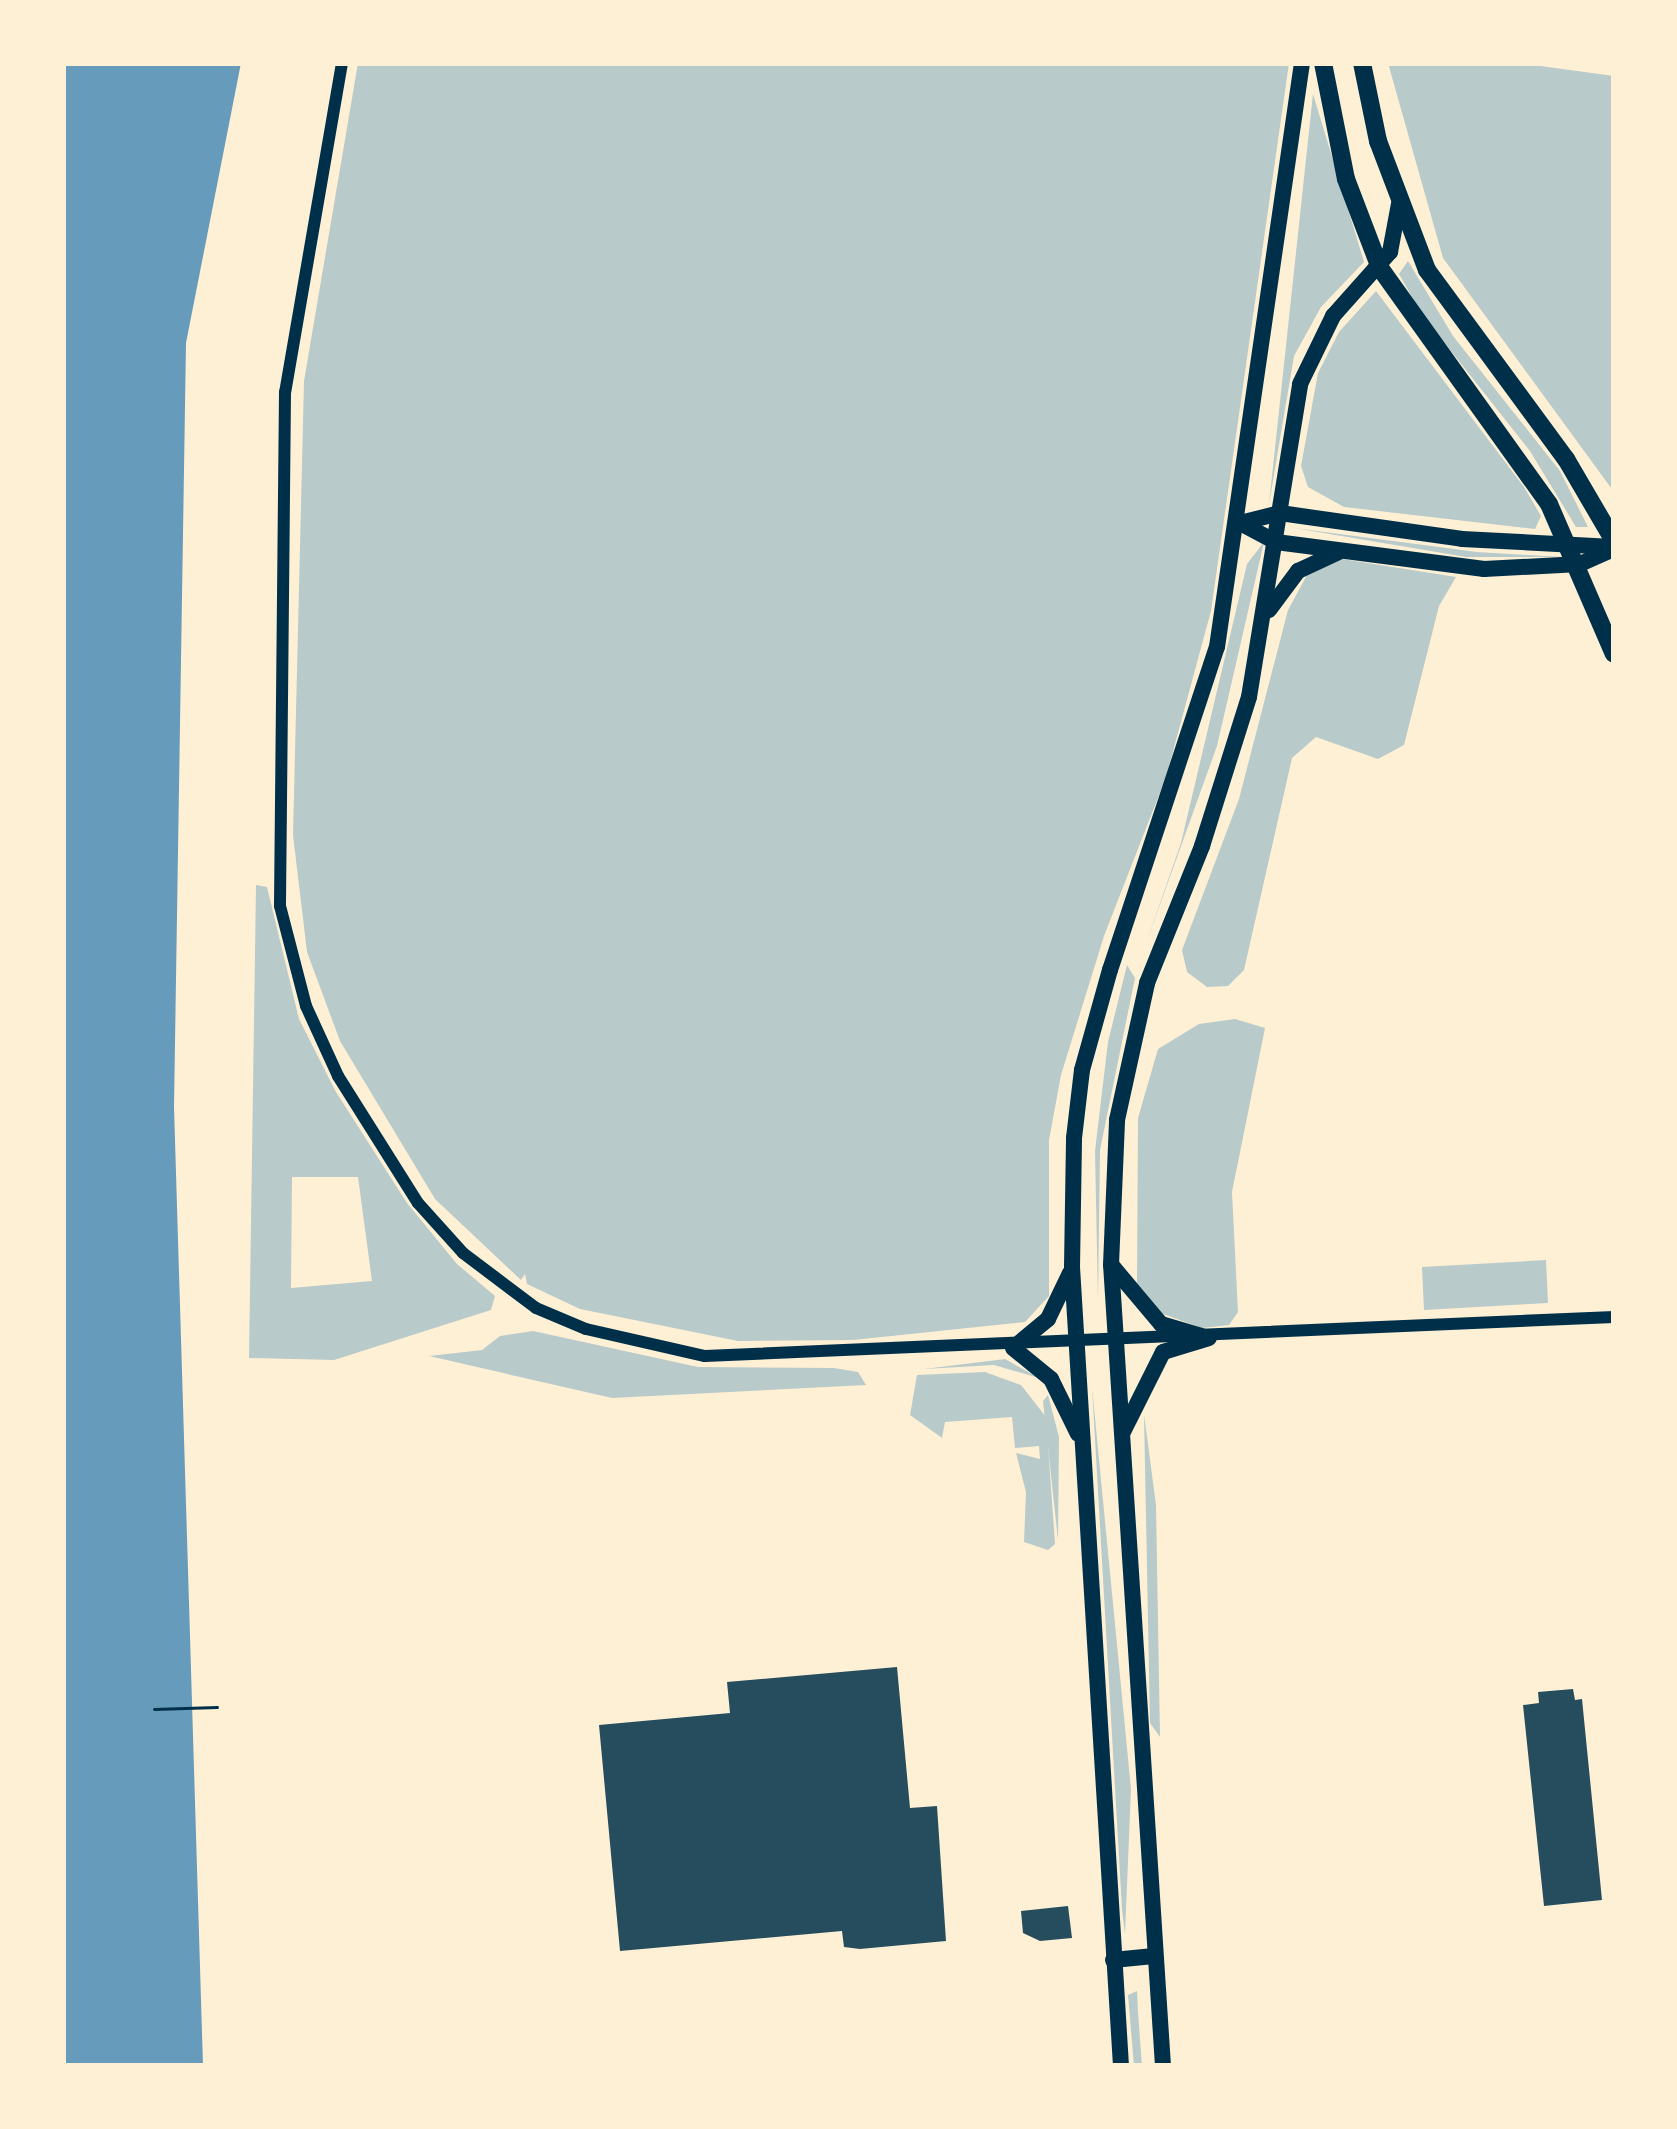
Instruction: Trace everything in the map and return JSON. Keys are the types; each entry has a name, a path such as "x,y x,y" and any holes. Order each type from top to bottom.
{"main road":[{"path":"1121,2066 1072,1267 1082,1070 1202,706 1240,524 1302,63"},
{"path":"1323,63 1346,179 1380,268 1434,353 1524,466 1572,545 1614,654"},
{"path":"1363,63 1399,205 1464,330 1566,459 1614,546"},
{"path":"1163,2066 1120,1439 1111,1265 1113,1152 1136,1018 1228,771 1264,618 1300,384 1315,346 1380,268 1399,205"},
{"path":"1240,524 1280,513 1614,546"},
{"path":"1240,524 1276,542 1484,569 1580,564 1614,546"},
{"path":"1264,618 1298,571 1346,550"},
{"path":"1111,1265 1161,1324 1209,1337"},
{"path":"1072,1267 1054,1310 1012,1348 1051,1378 1082,1442"},
{"path":"1120,1439 1152,1364 1163,1352 1209,1337"},
{"path":"1113,1960 1154,1956"}],"street":[{"path":"342,63 285,392 275,800 286,936 316,1031 387,1156 463,1253 536,1308 586,1329 705,1356 1012,1348 1614,1317"}],"path":[{"path":"154,1709 217,1707"}],"shaded area":[{"path":"358,63 1289,63 1211,611 1166,777 1104,936 1061,1075 1049,1140 1049,1296 1025,1322 853,1340 738,1341 580,1309 527,1284 525,1274 521,1280 435,1199 340,1041 307,952 293,835 304,381"},
{"path":"1388,63 1518,63 1614,76 1614,492 1443,258"},
{"path":"1313,94 1364,262 1321,307 1294,356 1269,504"},
{"path":"1408,261 1453,336 1560,471 1588,527 1576,527 1530,451 1421,313 1399,274"},
{"path":"1376,291 1524,487 1541,516 1535,529 1344,507 1308,487 1301,466 1318,373 1339,332"},
{"path":"1294,528 1477,552 1562,557 1466,557"},
{"path":"1264,542 1217,746 1144,949 1181,843 1247,564"},
{"path":"1342,559 1456,577 1439,606 1404,745 1378,759 1316,737 1292,758 1244,970 1228,986 1207,987 1187,972 1182,950 1239,799 1288,610 1307,575"},
{"path":"256,885 267,887 299,1019 336,1092 407,1203 457,1264 495,1296 491,1310 334,1360 249,1358","holes":["292,1177 358,1177 372,1281 291,1288"]},
{"path":"1127,965 1135,978 1100,1150 1098,1301 1095,1151 1108,1042"},
{"path":"1235,1019 1265,1028 1232,1192 1238,1312 1229,1325 1202,1328 1163,1314 1137,1283 1138,1118 1158,1049 1199,1024"},
{"path":"1546,1260 1548,1303 1424,1310 1422,1267"},
{"path":"533,1331 698,1367 834,1368 858,1372 866,1385 612,1398 429,1356 482,1350 500,1336"},
{"path":"1005,1359 1039,1378 994,1365 924,1369"},
{"path":"985,1372 1021,1385 1046,1417 1055,1544 1048,1550 1024,1542 1026,1492 1016,1453 1040,1459 1039,1446 1015,1448 1012,1417 945,1422 942,1438 910,1415 917,1375"},
{"path":"1092,1387 1131,1789 1125,1934 1122,1909"},
{"path":"1048,1395 1059,1437 1058,1540 1043,1401"},
{"path":"1144,1414 1156,1505 1160,1737 1150,1723"},
{"path":"1137,1991 1142,2066 1134,2066 1128,1995"}],"water":[{"path":"63,63 241,63 186,343 174,1107 203,2066 63,2066"}],"building":[{"path":"897,1667 910,1808 937,1806 946,1941 860,1949 844,1947 842,1931 620,1951 599,1725 730,1713 727,1682"},
{"path":"1573,1689 1575,1700 1582,1699 1602,1900 1544,1906 1523,1705 1539,1703 1538,1692"},
{"path":"1068,1906 1072,1938 1040,1941 1023,1933 1021,1911"}]}
